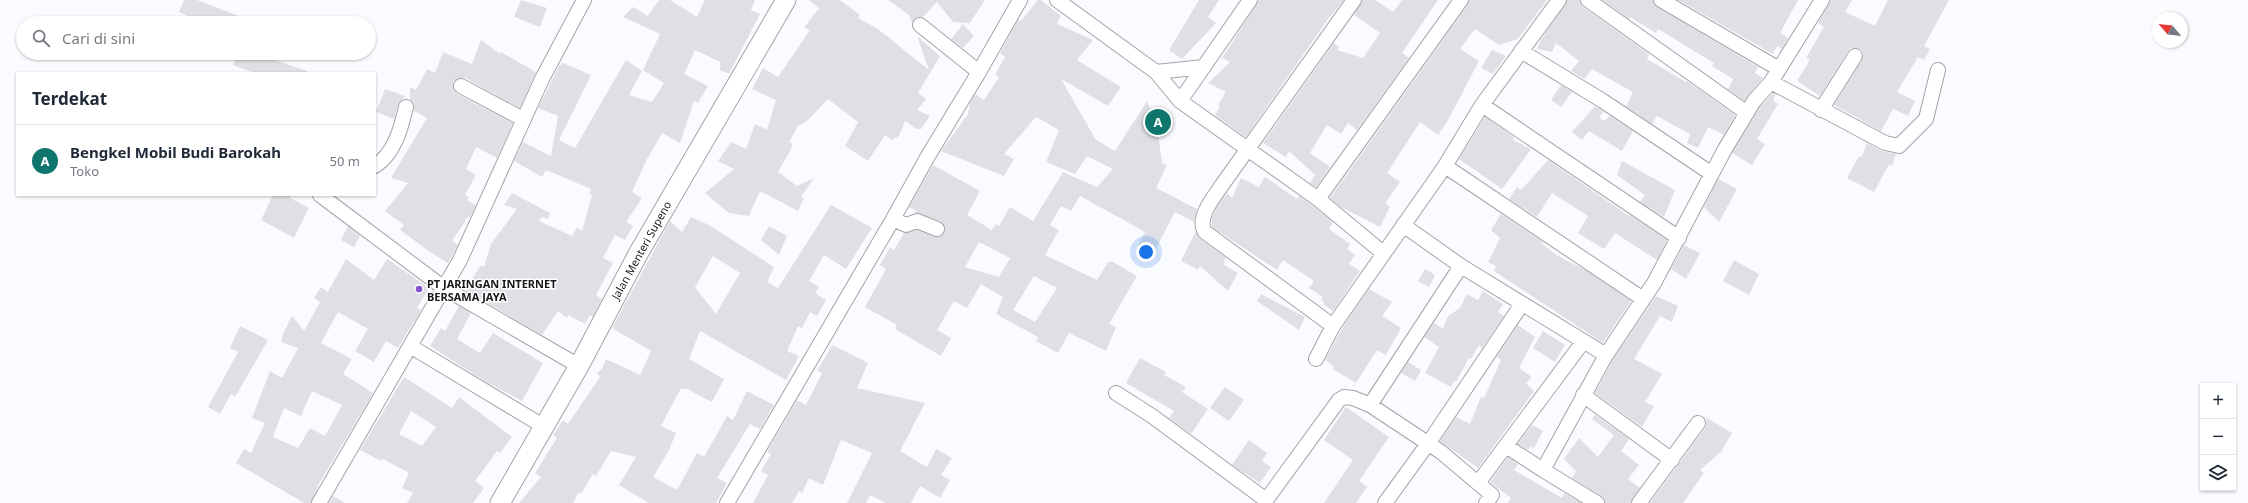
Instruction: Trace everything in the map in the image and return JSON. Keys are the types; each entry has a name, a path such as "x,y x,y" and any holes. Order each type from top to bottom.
{"main road":[{"name":"Jalan Menteri Supeno","path":"500,503 543,426 579,366 638,254 786,0"}],"street":[{"path":"319,503 460,260 523,119 545,73 584,0"},
{"path":"727,503 893,219 928,156 980,72 1020,0"},
{"path":"1057,0 1156,72 1180,101 1248,151 1318,199 1383,254"},
{"path":"1180,101 1250,0"},
{"path":"1333,326 1270,281 1203,227 1203,217 1210,204 1354,0"},
{"path":"1318,199 1461,0"},
{"path":"1316,359 1333,326 1445,166 1482,105 1559,0"},
{"path":"1588,0 1747,113"},
{"path":"1661,0 1779,69"},
{"path":"1543,470 1606,355 1643,300 1679,238 1712,174 1754,101 1771,82 1822,0"},
{"path":"920,25 980,72"},
{"path":"1521,51 1603,101 1712,174"},
{"path":"1821,110 1854,56"},
{"path":"1156,72 1204,68"},
{"path":"1771,82 1885,143 1899,146 1926,119 1938,70"},
{"path":"461,86 523,119"},
{"path":"1482,105 1679,238"},
{"path":"376,165 390,150 400,133 406,107"},
{"path":"1445,166 1643,300"},
{"path":"321,196 444,288 579,366"},
{"path":"893,219 906,225 917,221 937,229"},
{"path":"1403,225 1461,266 1606,355"},
{"path":"1370,405 1461,266"},
{"path":"1385,503 1428,443 1522,304"},
{"path":"1478,482 1583,342"},
{"path":"410,346 543,426"},
{"path":"1116,393 1152,416 1265,501 1339,400 1344,397 1353,398 1370,405 1442,452 1492,495 1486,503"},
{"path":"1583,395 1672,460"},
{"path":"1639,503 1698,423"},
{"path":"1506,446 1598,503"}],"building":[{"path":"184,0 197,0 239,16 188,16 179,12"},
{"path":"521,0 547,8 540,27 514,17"},
{"path":"659,0 670,0 697,17 705,0 755,0 751,10 760,14 729,74 720,70 720,62 695,50 684,74 708,86 698,103 694,101 680,143 662,133 646,161 632,192 642,198 626,222 633,226 625,240 615,235 603,258 613,263 596,295 602,299 593,317 590,315 585,324 568,315 567,318 558,311 542,335 465,290 481,265 484,267 491,244 517,209 504,205 512,193 550,213 548,219 542,217 539,221 572,236 577,228 582,231 592,195 589,193 591,189 546,170 542,177 514,161 523,142 551,156 558,116 538,108 559,66 563,63 591,75 559,140 575,148 626,60 642,71 629,95 652,102 664,83 643,70 660,34 623,17 633,7 648,16"},
{"path":"809,0 840,0 860,15 858,18 878,29 929,70 917,36 940,56 918,93 926,99 917,110 930,116 921,129 916,129 905,121 899,136 892,140 885,135 868,161 845,146 858,122 828,99 807,121 798,126 789,142 793,144 778,172 797,186 814,178 801,197 804,198 798,211 760,191 749,216 729,213 705,193 734,169 718,161 731,142 746,149 755,124 767,130 776,100 752,89 763,68 778,77 810,30 804,28 819,8"},
{"path":"888,0 985,0 970,23 953,22 937,2 923,17 917,17 912,23 909,15"},
{"path":"1038,0 1041,0 1061,16 1057,24 1093,40 1077,60 1121,87 1108,106 1061,79 1096,140 1115,151 1147,101 1157,126 1162,163 1167,165 1156,188 1197,209 1194,222 1175,212 1152,256 1137,247 1145,232 1080,196 1071,211 1061,206 1050,225 1059,230 1045,255 1097,280 1108,262 1113,262 1137,276 1109,324 1116,327 1106,351 1069,333 1058,353 1036,341 1038,337 996,314 1003,297 981,284 967,308 954,301 937,330 951,338 941,356 895,329 897,325 865,307 886,269 880,265 890,247 894,250 904,233 917,230 938,237 945,232 945,227 940,221 915,213 916,211 909,207 933,165 980,191 967,215 992,230 996,224 999,226 1010,207 1033,221 1063,172 1097,187 1113,169 1087,156 1075,174 1046,162 1059,130 1036,117 1004,154 1014,159 1004,176 941,151 968,114 970,103 975,94 984,100 999,77 995,75 1005,57 1000,53 1018,20 1021,21","holes":["979,242 1010,258 999,277 965,267","1034,276 1057,288 1035,322 1013,310"]},
{"path":"1199,0 1219,0 1208,17 1216,23 1182,59 1169,50"},
{"path":"1259,0 1344,0 1328,19 1246,137 1215,115 1220,106 1218,105 1226,92 1208,83 1230,62 1222,58"},
{"path":"1362,0 1375,0 1393,12 1402,0 1438,0 1402,53 1409,58 1357,130 1348,123 1341,134 1327,125 1310,153 1330,167 1316,187 1310,183 1315,175 1289,151 1286,157 1263,143 1334,43 1339,47 1337,50 1363,58 1380,33 1354,15"},
{"path":"1469,0 1547,0 1518,39 1499,45 1475,29 1460,49 1479,61 1447,122 1438,135 1420,122 1387,173 1400,182 1385,203 1390,207 1380,227 1341,207 1330,198 1468,5"},
{"path":"1567,0 1580,0 1583,7 1649,54 1647,59 1686,82 1687,81 1735,115 1724,135 1708,127 1698,148 1687,143 1690,134 1657,116 1652,124 1626,106 1633,92 1592,69 1585,79 1571,71 1579,61 1556,43 1552,52 1537,49 1541,40"},
{"path":"1603,0 1653,0 1657,7 1758,67 1755,73 1763,78 1744,101 1728,89 1733,79 1712,66 1714,63 1658,29 1656,33 1630,17 1629,19"},
{"path":"1678,0 1798,0 1780,33 1788,38 1782,49 1777,46 1773,54"},
{"path":"1830,0 1852,0 1845,12 1875,26 1888,0 1949,0 1924,46 1930,49 1924,60 1918,57 1897,92 1915,101 1908,116 1893,109 1881,131 1834,105 1862,60 1863,52 1859,49 1851,48 1848,51 1820,96 1797,81 1810,60 1806,58 1824,27 1818,23"},
{"path":"963,24 974,36 963,48 951,39"},
{"path":"481,40 500,54 501,52 536,72 520,108 465,78 457,79 453,82 454,90 457,94 513,123 497,158 476,147 466,169 476,175 465,195 469,197 467,200 476,205 470,217 468,217 452,241 458,245 448,263 400,230 404,225 385,211 408,183 391,178 427,118 414,111 414,104 410,100 410,87 416,90 427,69 435,73 443,52 472,64"},
{"path":"1492,50 1506,56 1493,74 1481,68"},
{"path":"235,60 275,60 307,72 252,72 233,65"},
{"path":"1561,85 1572,92 1561,107 1551,100"},
{"path":"385,89 405,96 398,105 394,119 376,112"},
{"path":"1773,93 1776,94 1773,100 1778,104 1757,139 1765,144 1752,165 1732,153 1761,106"},
{"path":"1595,106 1604,112 1599,117 1604,121 1610,116 1633,131 1622,151 1589,131 1582,140 1572,132"},
{"path":"1485,117 1514,137 1513,140 1531,149 1502,189 1459,159"},
{"path":"1867,143 1881,151 1896,154 1892,166 1889,164 1874,192 1847,178 1859,156 1862,157"},
{"path":"1548,160 1629,216 1630,215 1667,240 1657,260 1615,233 1604,249 1578,233 1588,216 1552,193 1537,217 1509,199 1517,187 1521,190"},
{"path":"1622,161 1675,190 1664,217 1640,202 1645,195 1617,175"},
{"path":"1265,177 1297,199 1299,196 1313,206 1333,222 1329,229 1350,244 1347,249 1355,255 1349,264 1360,271 1333,311 1323,304 1324,302 1321,300 1323,297 1309,288 1314,281 1283,260 1277,270 1212,227 1212,217 1218,206 1227,193 1232,198 1241,178 1259,187"},
{"path":"1718,179 1737,189 1719,222 1704,207"},
{"path":"273,196 291,196 290,198 309,208 294,238 261,220"},
{"path":"831,205 872,228 846,269 824,255 809,281 819,287 815,293 826,300 817,316 810,312 802,328 798,326 787,351 799,356 786,380 700,331 689,359 724,379 712,402 685,388 684,390 681,388 661,426 676,433 669,450 653,477 677,490 697,453 704,457 727,416 733,420 747,391 774,405 760,429 750,424 717,478 727,483 716,503 649,503 619,485 636,457 611,451 596,476 593,474 581,494 579,492 573,503 519,503 541,477 535,473 557,438 553,435 563,420 568,424 600,377 597,373 602,369 606,359 640,375 651,351 612,328 670,221 682,232 691,217 709,225 774,267 767,282 778,288","holes":["713,256 740,273 716,314 695,287"]},
{"path":"1501,214 1543,242 1542,244 1558,256 1587,271 1631,301 1603,343 1494,271 1496,266 1488,262 1500,238 1491,230"},
{"path":"348,226 360,236 354,247 341,240"},
{"path":"769,226 787,236 779,255 761,240"},
{"path":"1196,231 1200,239 1225,257 1224,265 1238,273 1228,291 1200,266 1198,270 1181,261"},
{"path":"1684,245 1700,253 1686,279 1671,269"},
{"path":"346,259 374,280 387,259 429,288 417,308 421,310 398,348 386,341 374,362 355,351 368,329 338,312 321,343 352,359 343,374 373,393 317,487 311,503 304,503 236,463 244,449 251,453 265,423 252,418 270,371 282,378 298,348 281,342 292,316 304,331 320,302 314,298 321,287 328,292","holes":["312,391 342,405 325,436 310,428 298,448 273,437 284,408 301,416"]},
{"path":"1734,260 1759,274 1749,295 1723,281"},
{"path":"1425,269 1435,275 1429,287 1418,281"},
{"path":"1369,289 1392,302 1382,316 1401,328 1386,355 1377,350 1356,383 1333,369 1334,367 1325,360 1347,320"},
{"path":"1483,291 1503,304 1498,312 1504,316 1482,348 1479,345 1471,359 1469,358 1456,382 1454,381 1451,387 1425,373 1439,347 1424,337 1434,323 1443,329 1448,316 1460,308 1467,294 1478,300"},
{"path":"1261,294 1305,317 1299,330 1257,301"},
{"path":"1656,296 1678,306 1672,322 1660,316 1634,359 1662,374 1645,402 1654,406 1642,427 1595,393 1615,356"},
{"path":"459,306 471,313 457,339 480,353 493,333 543,363 522,401 483,380 430,346 441,328 445,331"},
{"path":"1518,325 1535,337 1519,368 1532,377 1526,383 1534,391 1478,468 1440,441 1456,417 1470,424 1481,397 1484,398 1501,360 1497,357"},
{"path":"240,326 268,340 235,397 231,394 220,414 208,407 238,352 230,348"},
{"path":"1543,331 1565,345 1555,362 1533,348"},
{"path":"832,345 868,363 857,388 925,403 900,451 927,467 936,449 952,458 941,475 950,480 940,498 920,486 911,503 886,503 870,495 866,503 847,503 872,453 841,440 823,485 809,478 802,493 799,491 792,503 753,503 768,475 761,471 771,454 767,452 797,400 806,405 822,373 817,371"},
{"path":"1140,358 1166,372 1164,375 1186,387 1182,392 1208,409 1191,434 1169,418 1174,411 1126,383"},
{"path":"1408,362 1421,370 1415,381 1401,373"},
{"path":"404,377 452,408 459,397 512,437 500,453 497,451 475,481 484,488 473,503 407,503 413,493 402,488 409,473 383,459 381,461 360,450","holes":["411,411 436,427 422,446 399,434"]},
{"path":"1225,387 1244,400 1229,421 1210,408"},
{"path":"1346,407 1389,437 1359,481 1367,487 1356,503 1324,503 1353,460 1324,440"},
{"path":"1595,415 1629,439 1621,451 1639,465 1628,479 1640,488 1631,503 1605,503 1601,496 1572,478 1576,471 1564,459 1579,438 1598,457 1614,435 1592,419"},
{"path":"1707,418 1732,433 1721,452 1700,470 1704,473 1683,503 1650,503 1705,428"},
{"path":"1532,425 1543,431 1534,448 1531,446 1528,450 1518,444"},
{"path":"1249,440 1267,453 1262,461 1271,467 1260,483 1232,465"},
{"path":"1508,457 1518,464 1514,470 1562,498 1564,493 1581,503 1508,503 1511,498 1490,482"},
{"path":"333,496 345,503 329,503"}],"place":[{"name":"Bengkel Mobil Budi Barokah","path":"1158,122"},
{"name":"PT JARINGAN INTERNET BERSAMA JAYA","path":"419,289"}]}
